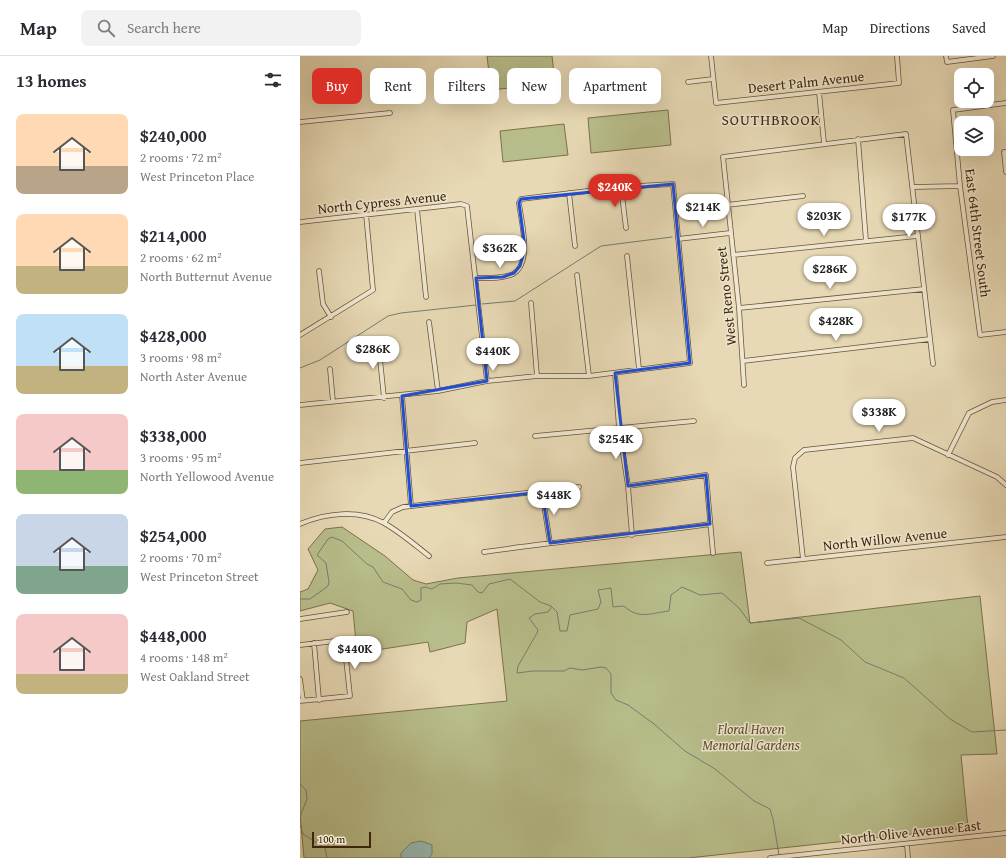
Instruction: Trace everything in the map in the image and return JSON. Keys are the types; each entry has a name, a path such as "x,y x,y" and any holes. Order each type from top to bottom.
{"street":[{"path":"688,82 713,79 711,56"},
{"name":"Desert Palm Avenue","path":"713,79 716,103 900,83 896,56"},
{"path":"946,56 947,62 993,56"},
{"path":"819,92 824,143 906,134 933,364"},
{"name":"East 64th Street South","path":"1006,103 953,110 960,186 980,335 1006,332"},
{"path":"300,122 390,113"},
{"path":"858,139 866,241"},
{"name":"West Reno Street","path":"744,385 739,308 723,157 824,143"},
{"path":"1005,152 1006,172"},
{"path":"300,405 402,396 438,391 487,380 537,376 589,376 690,363 673,184 621,187 521,199 519,203 525,248 524,258 514,273 503,277 476,278 487,380"},
{"path":"913,187 960,186"},
{"path":"621,187 626,228"},
{"path":"569,193 575,246"},
{"path":"727,205 803,196"},
{"name":"North Cypress Avenue","path":"300,222 461,204 465,205 469,210 476,278"},
{"path":"417,209 426,297"},
{"path":"300,335 373,290 366,214"},
{"path":"678,239 730,233"},
{"path":"733,254 917,236"},
{"path":"627,256 640,369"},
{"path":"319,271 323,304 331,317"},
{"path":"577,275 589,376"},
{"path":"739,308 924,289"},
{"path":"530,303 537,376"},
{"path":"429,322 438,391"},
{"path":"378,340 384,398"},
{"path":"743,361 930,340"},
{"path":"330,369 333,402"},
{"path":"615,373 619,428 628,486 632,535"},
{"path":"402,396 408,451 411,506"},
{"path":"948,455 969,413 992,402 1006,400"},
{"path":"535,436 694,421"},
{"path":"803,559 792,467 795,458 804,450 913,438 998,477 1006,485"},
{"path":"300,463 475,443"},
{"path":"628,486 706,476 713,553"},
{"path":"384,523 396,509 411,506 579,488"},
{"path":"542,492 550,543"},
{"path":"300,524 318,517 354,514 384,523 429,556"},
{"path":"484,552 550,543 632,535 710,524"},
{"name":"North Willow Avenue","path":"767,563 1006,537"},
{"path":"300,619 347,612"},
{"path":"300,645 344,640 350,696 302,701 300,679"},
{"path":"314,643 319,700"},
{"name":"North Olive Avenue East","path":"770,858 1006,833"},
{"path":"907,844 908,858"}],"highlighted area":[{"path":"673,184 690,363 615,373 628,486 706,475 710,524 550,543 542,492 411,506 402,396 487,381 476,278 503,277 514,273 520,266 525,248 519,203 521,199"}],"green space":[{"path":"487,56 552,56 553,68 507,68 507,88 499,89 499,68 488,68"},
{"path":"668,110 671,145 591,153 588,118"},
{"path":"564,124 568,155 503,162 500,131"},
{"name":"Floral Haven Memorial Gardens","path":"342,527 385,556 413,580 426,584 458,578 741,552 750,623 980,596 997,754 961,755 968,828 688,858 304,858 300,814 300,721 507,701 497,609 467,622 465,643 430,652 428,642 357,653 353,611 330,603 300,611 300,592 308,589 318,570 308,549 325,529"}],"water":[{"path":"421,841 432,845 432,854 429,858 401,858 401,853 411,843"}],"waterway":[{"path":"482,304 515,301 601,246 672,237"},
{"path":"300,368 320,360 388,316 401,313 476,305"},
{"path":"300,599 310,599 328,586 329,582 326,563 317,555 328,539 332,537 342,541 367,564 373,567 383,582 402,589 411,600 417,602 421,600 421,588 425,587 432,589 440,584 456,583 472,585 478,592 482,593 489,584 510,579 540,602 551,606 548,612 535,614 529,618 538,630 518,666 517,673 533,671 564,671 570,668 582,670 601,667 606,668 611,674 611,693 616,700 628,705 654,724 685,751 715,769 754,801 770,809 779,855"},
{"path":"552,607 557,612 560,631 567,631 570,615 598,609 601,602 598,590 611,588 613,607 624,606 635,613 640,614 669,611 671,595 682,587 700,595 722,593 739,608 750,623 799,618 841,640 865,662 904,678 950,719 972,732 1006,730"},
{"path":"300,784 306,790 307,799 300,817"},
{"path":"300,825 303,834 325,848 327,858"}],"district":[{"name":"SOUTHBROOK","path":"771,119"}]}
